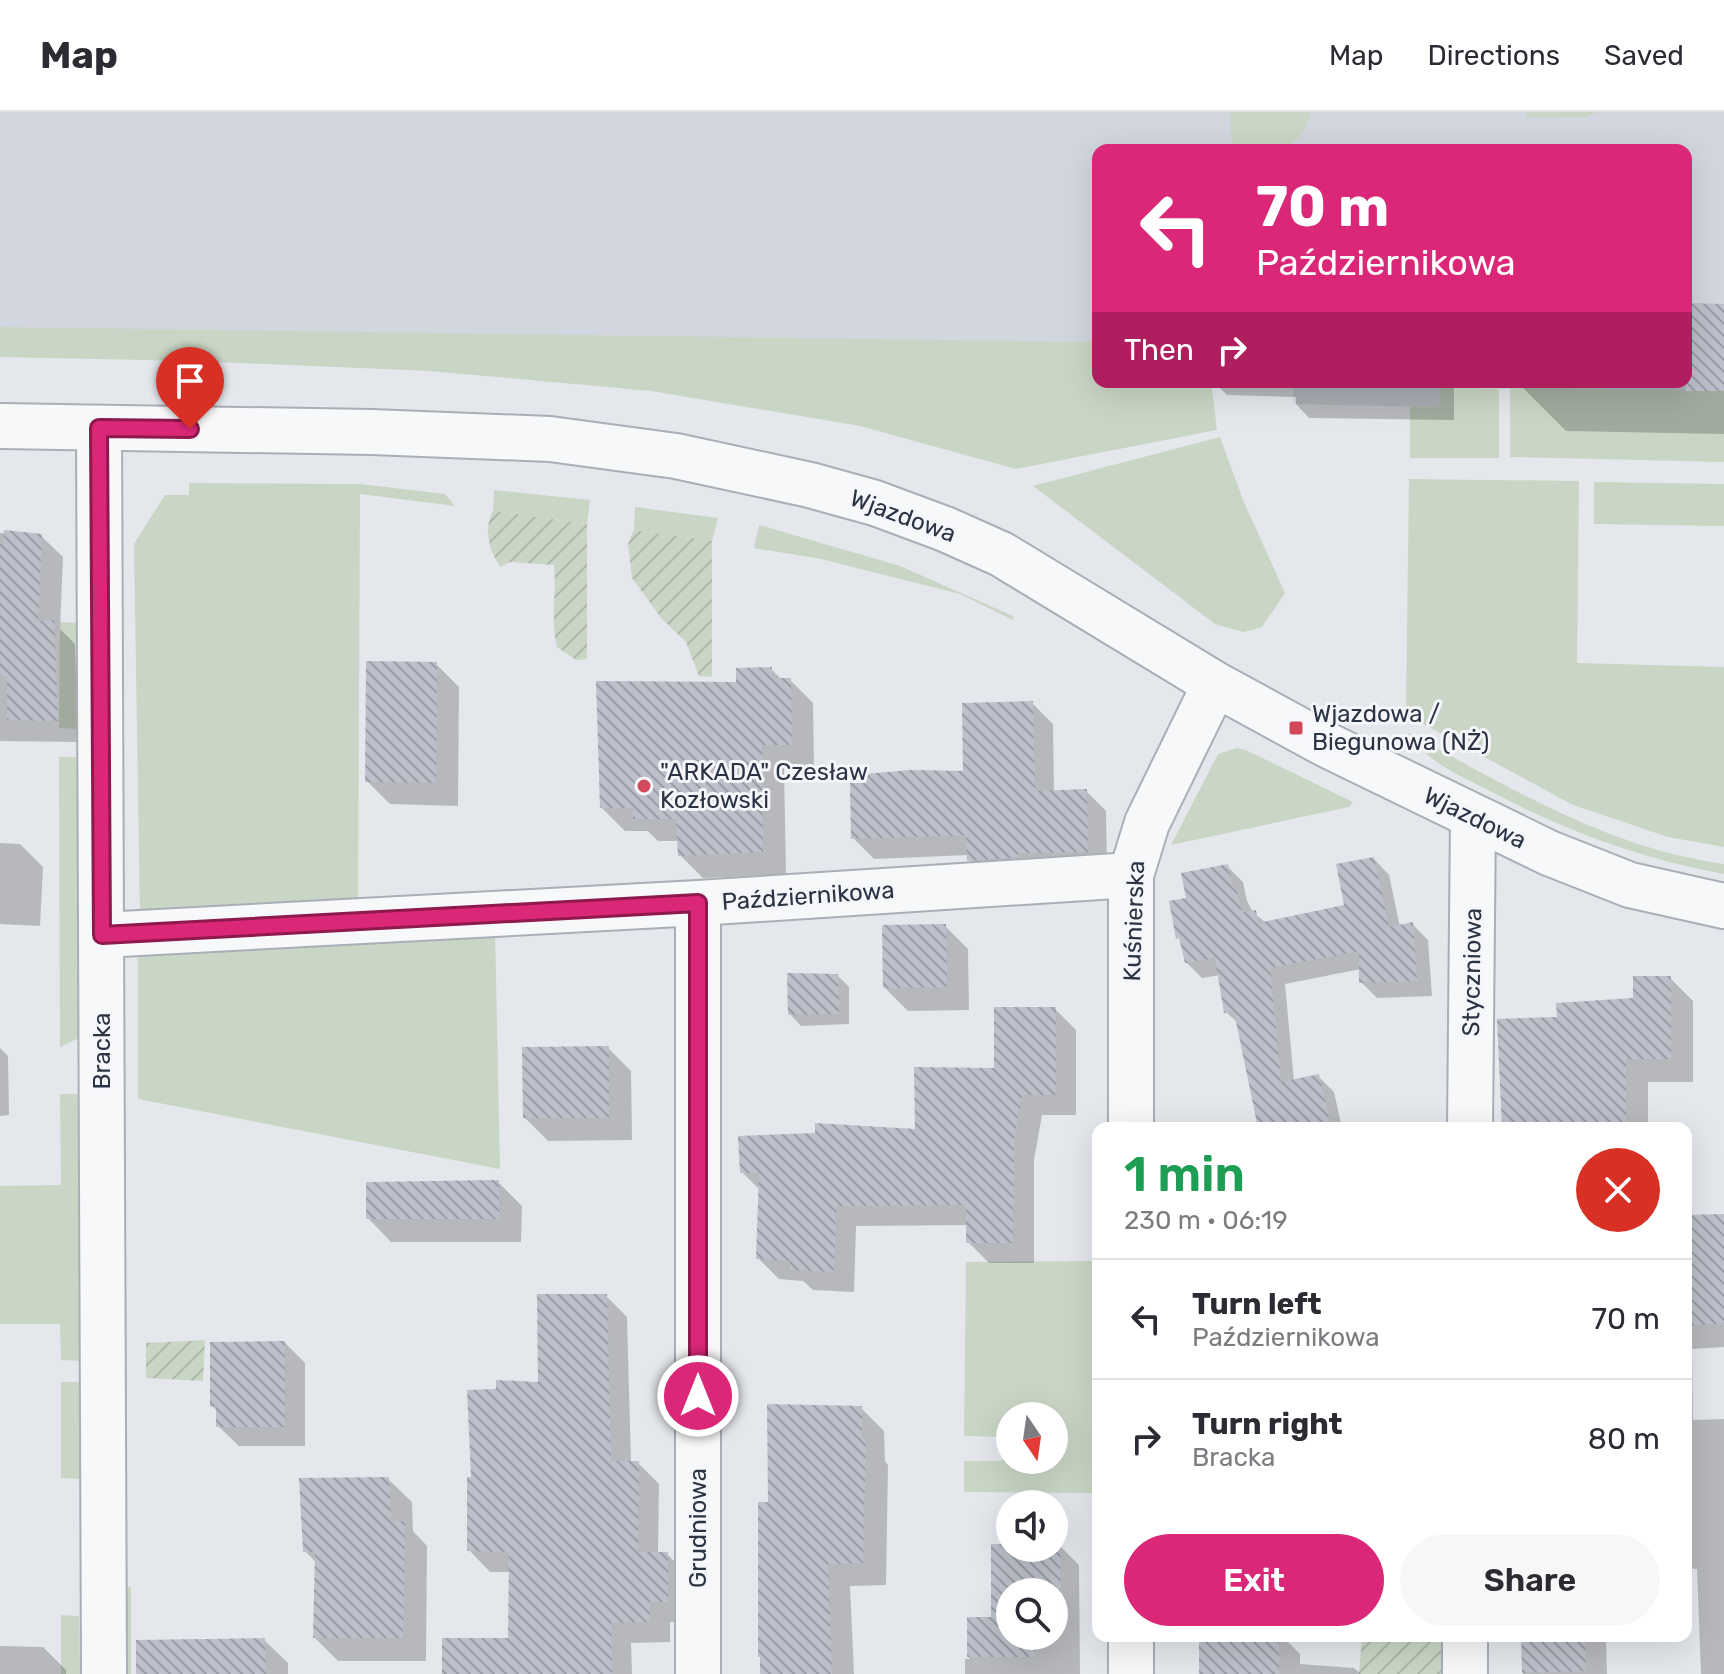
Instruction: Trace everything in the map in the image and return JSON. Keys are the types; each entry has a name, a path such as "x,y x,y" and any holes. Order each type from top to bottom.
{"street":[{"name":"Wjazdowa","path":"0,426 372,432 550,439 620,447 737,467 875,503 1001,554 1215,684 1327,745 1473,817 1549,853 1630,885 1724,906"},
{"name":"Bracka","path":"99,428 104,1674"},
{"name":"Kuśnierska","path":"1131,1122 1131,875 1147,823 1215,684"},
{"name":"Styczniowa","path":"1470,1122 1473,817"},
{"name":"Październikowa","path":"102,935 698,903 1131,875"},
{"name":"Grudniowa","path":"698,903 698,1674"},
{"path":"1131,1642 1131,1674"},
{"path":"1465,1642 1465,1674"}],"shaded area":[{"path":"0,112 1724,112 1724,391 1442,388 1692,388 1692,144 1092,144 1092,380 0,344"},
{"path":"1293,388 1442,388 1441,407 1294,404"}],"green space":[{"path":"1230,112 1311,112 1300,136 1288,144 1232,143"},
{"path":"1527,112 1597,112 1586,117 1527,118"},
{"path":"0,327 1092,342 1092,388 1212,388 1217,430 1016,469 860,426 651,391 430,371 0,357"},
{"path":"1441,388 1499,389 1499,458 1410,458 1410,407 1440,407"},
{"path":"1510,388 1724,391 1724,462 1510,457"},
{"path":"1220,437 1243,500 1285,593 1262,627 1243,632 1215,624 1033,486"},
{"path":"1409,479 1579,481 1577,663 1724,667 1724,847 1668,837 1573,805 1416,720 1406,709"},
{"path":"1594,482 1724,484 1724,526 1594,524"},
{"path":"189,483 360,484 445,494 455,506 360,494 358,911 140,916 134,544 165,495 189,495"},
{"path":"494,490 590,500 587,524 493,511"},
{"path":"635,507 718,518 712,541 634,530"},
{"path":"493,511 587,524 587,659 576,660 557,647 554,565 510,562 500,567 489,539 488,525"},
{"path":"759,525 900,566 1013,616 1013,620 960,594 821,559 754,548"},
{"path":"634,530 712,541 712,677 699,676 686,642 662,619 632,578 628,544"},
{"path":"60,622 79,623 77,729 59,728"},
{"path":"1407,732 1560,813 1640,845 1724,864 1724,874 1632,851 1543,817 1442,766 1424,752"},
{"path":"1237,748 1353,802 1349,807 1171,845 1218,754"},
{"path":"59,757 80,757 79,1038 60,1047"},
{"path":"495,930 500,1169 138,1099 138,951"},
{"path":"60,1094 80,1094 80,1361 61,1360 60,1324 0,1324 0,1186 61,1185"},
{"path":"1092,1261 1092,1493 1068,1493 1068,1490 964,1492 964,1461 996,1461 996,1474 1068,1474 1068,1402 996,1402 996,1437 964,1436 966,1262"},
{"path":"205,1340 203,1381 146,1378 146,1343"},
{"path":"61,1382 80,1382 80,1479 61,1478"},
{"path":"124,1587 131,1587 131,1674 124,1674"},
{"path":"61,1615 79,1616 80,1674 61,1674"},
{"path":"1362,1642 1442,1642 1442,1674 1359,1674"}],"building":[{"path":"1692,303 1724,304 1724,391 1686,391 1686,388 1692,388"},
{"path":"4,530 42,534 38,621 54,620 58,721 7,720 7,676 0,676 0,544 3,544"},
{"path":"366,661 437,662 436,783 365,782"},
{"path":"772,667 772,678 791,678 792,745 762,745 763,852 678,856 676,819 633,819 633,808 600,808 596,681 736,682 736,668"},
{"path":"1033,701 1035,791 1087,789 1088,852 1018,853 1018,857 967,861 966,835 851,839 850,783 866,783 865,774 910,770 963,771 962,703"},
{"path":"1374,857 1389,927 1413,922 1417,981 1359,983 1359,951 1270,968 1281,1082 1319,1074 1330,1122 1257,1122 1234,1012 1224,1013 1215,958 1185,963 1179,938 1176,939 1169,901 1186,898 1181,873 1228,864 1232,888 1236,888 1242,913 1256,910 1258,923 1344,905 1336,864"},
{"path":"946,924 947,987 883,988 882,925"},
{"path":"787,973 838,974 839,1014 788,1015"},
{"path":"1633,976 1671,976 1671,1059 1626,1059 1626,1122 1502,1122 1497,1019 1557,1017 1556,1003 1633,998"},
{"path":"994,1007 1056,1007 1056,1095 1022,1095 1014,1138 1013,1243 966,1243 966,1205 836,1206 834,1272 790,1270 790,1261 756,1259 759,1173 740,1173 738,1136 815,1133 815,1123 915,1129 914,1067 994,1068"},
{"path":"609,1046 609,1118 523,1118 522,1047"},
{"path":"499,1180 499,1219 366,1219 366,1182"},
{"path":"1724,1214 1724,1323 1692,1326 1692,1215"},
{"path":"537,1294 607,1294 611,1461 639,1461 638,1552 668,1552 668,1602 650,1602 650,1622 611,1623 612,1674 442,1674 442,1638 508,1638 509,1552 467,1551 467,1477 471,1477 467,1390 496,1389 496,1380 538,1382"},
{"path":"285,1341 285,1427 216,1427 216,1406 210,1407 210,1342"},
{"path":"767,1404 862,1406 862,1439 866,1439 863,1563 828,1564 832,1674 760,1674 758,1502 768,1502"},
{"path":"389,1477 391,1521 405,1521 403,1638 313,1638 315,1552 303,1552 299,1478"},
{"path":"991,1544 996,1544 996,1562 1060,1562 1060,1578 996,1578 996,1650 1035,1650 1035,1657 967,1657 967,1617 991,1617"},
{"path":"265,1638 266,1674 136,1674 136,1640"},
{"path":"1199,1642 1279,1642 1279,1674 1199,1674"},
{"path":"1521,1642 1585,1642 1586,1671 1522,1673"}],"place":[{"name":"Wjazdowa / Biegunowa (NŻ)","path":"1296,728"},
{"name":"\"ARKADA\" Czesław Kozłowski","path":"644,786"}],"route":[{"path":"190,429 99,428 102,935 698,903 698,1396"}]}
